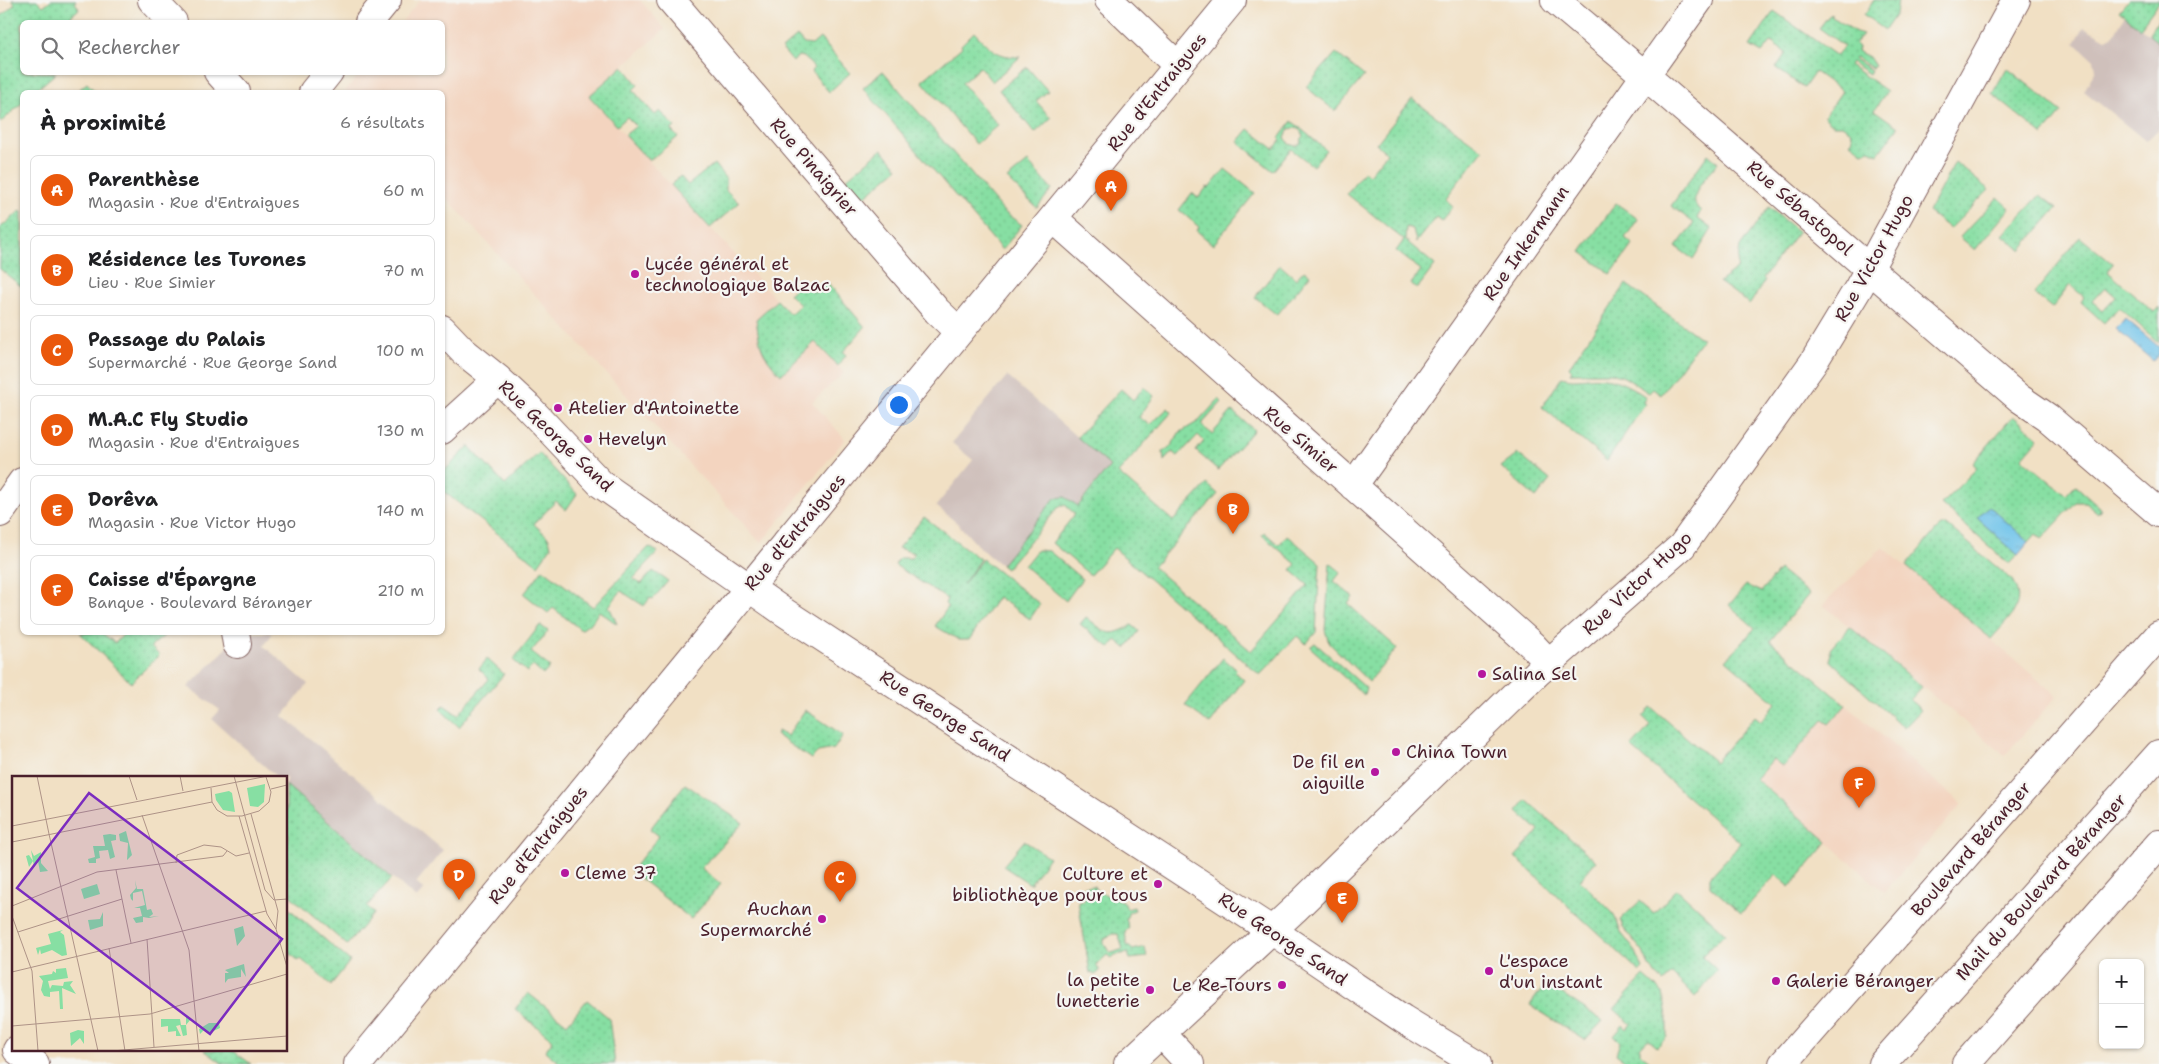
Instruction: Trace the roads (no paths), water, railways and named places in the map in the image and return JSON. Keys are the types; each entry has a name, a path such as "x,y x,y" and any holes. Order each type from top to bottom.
{"street":[{"path":"152,0 171,20"},
{"path":"371,20 387,0"},
{"name":"Rue Pinaigrier","path":"671,0 937,311 959,332"},
{"path":"1109,0 1178,66"},
{"name":"Rue d'Entraigues","path":"358,1064 1232,0"},
{"name":"Rue Sébastopol","path":"1555,0 2020,398 2048,417 2159,513"},
{"name":"Rue Inkermann","path":"1353,486 1699,0"},
{"name":"Rue Victor Hugo","path":"1128,1064 1272,930 1549,663 1682,546 1814,363 1869,268 2016,0"},
{"path":"221,75 234,90"},
{"path":"315,90 327,75"},
{"name":"Rue Simier","path":"1053,218 1533,646 1549,663"},
{"name":"Rue George Sand","path":"445,332 463,351 498,379 527,406 601,484 750,588 1272,930 1403,1019 1478,1064"},
{"path":"445,427 498,379"},
{"path":"0,513 20,485"},
{"name":"Boulevard Béranger","path":"1783,1064 2159,635"},
{"name":"Mail du Boulevard Béranger","path":"1882,1064 2159,754"},
{"path":"1966,1064 2159,844"},
{"path":"1161,1033 1190,1064"},
{"path":"0,1037 12,1046"},
{"path":"20,1052 35,1064"}],"water":[{"path":"2125,318 2159,347 2159,354 2153,361 2116,329"},
{"path":"1989,506 2029,542 2018,555 1977,518"}],"place":[{"name":"Parenthèse","path":"1111,211"},
{"name":"Lycée général et technologique Balzac","path":"635,274"},
{"name":"Atelier d'Antoinette","path":"558,408"},
{"name":"Hevelyn","path":"588,439"},
{"name":"Résidence les Turones","path":"1233,534"},
{"name":"Salina Sel","path":"1482,674"},
{"name":"China Town","path":"1396,752"},
{"name":"De fil en aiguille","path":"1375,772"},
{"name":"Caisse d'Épargne","path":"1859,808"},
{"name":"Cleme 37","path":"565,873"},
{"name":"Culture et bibliothèque pour tous","path":"1158,884"},
{"name":"M.A.C Fly Studio","path":"459,900"},
{"name":"Passage du Palais","path":"840,902"},
{"name":"Auchan Supermarché","path":"822,919"},
{"name":"Dorêva","path":"1342,923"},
{"name":"L'espace d'un instant","path":"1489,971"},
{"name":"Galerie Béranger","path":"1776,981"},
{"name":"Le Re-Tours","path":"1282,985"},
{"name":"la petite lunetterie","path":"1150,990"}]}
